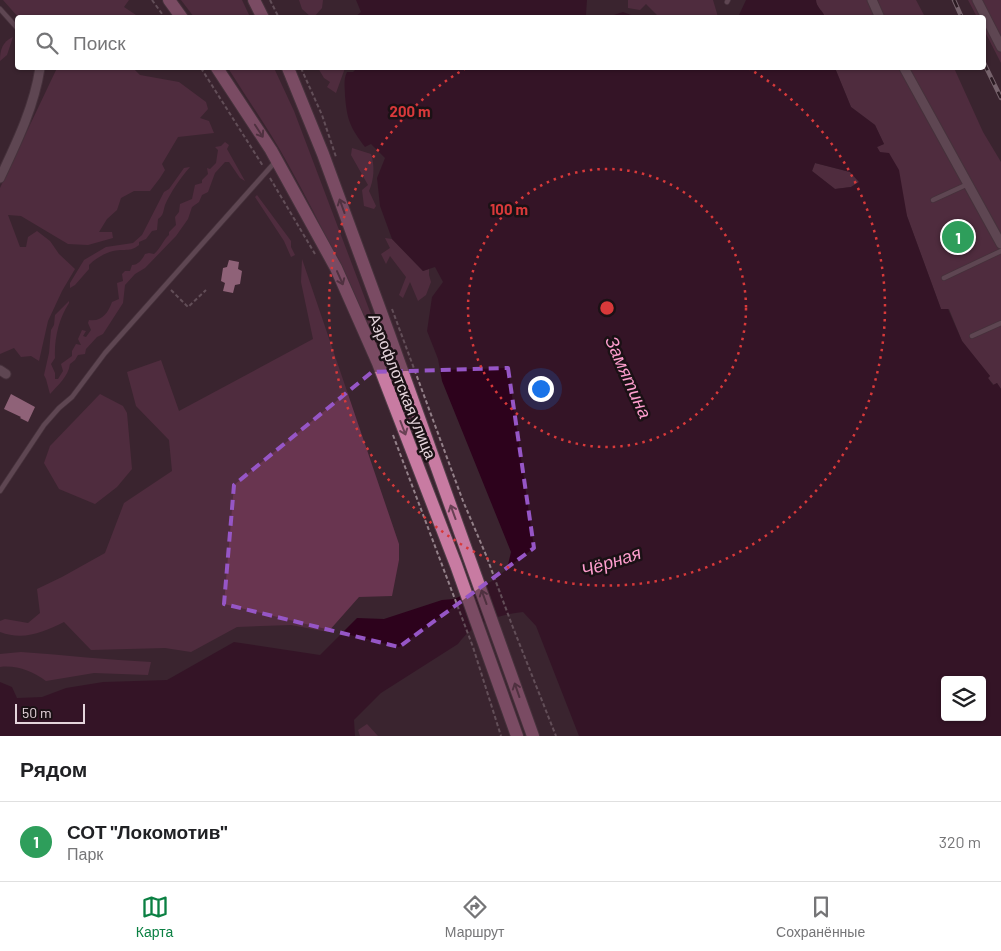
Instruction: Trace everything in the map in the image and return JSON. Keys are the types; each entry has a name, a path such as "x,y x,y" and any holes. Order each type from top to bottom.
{"main road":[{"path":"169,0 180,15"},
{"path":"254,0 262,15"},
{"name":"Аэрофлотская улица","path":"218,70 276,160 336,268 378,363 456,565 478,645 517,736"},
{"name":"Аэрофлотская улица","path":"289,70 323,154 499,636 533,736"}],"street":[{"path":"872,0 879,15"},
{"path":"979,1 986,15"},
{"path":"986,16 1001,47"},
{"path":"0,178 25,124 38,82 40,70"},
{"path":"905,70 1001,244"}],"lane":[{"path":"0,9 15,26"},
{"path":"0,491 44,426 59,408 72,397 105,353 276,160"},
{"path":"933,200 968,184"},
{"path":"944,278 1001,251"},
{"path":"972,336 1001,323"}],"path":[{"path":"152,0 163,15"},
{"path":"270,0 278,15"},
{"path":"202,70 319,261"},
{"path":"302,70 322,115 338,160"},
{"path":"166,284 188,307 206,290"},
{"path":"390,304 463,501 486,555 556,736"},
{"path":"390,427 447,576 478,645 500,736"}],"highlighted area":[{"path":"508,368 534,548 399,647 224,604 234,485 372,372"}],"shaded area":[{"path":"3,0 129,0 124,7 136,15 16,15"},
{"path":"181,0 242,0 249,15 192,15"},
{"path":"299,0 323,0 322,8 316,15 309,15 302,9"},
{"path":"628,0 713,0 717,15 657,15 646,4 640,10 628,8"},
{"path":"816,0 916,0 924,15 824,15"},
{"path":"968,0 1001,0 1001,63 986,34 986,15 976,15"},
{"path":"13,37 7,55 0,61 2,47 6,41"},
{"path":"56,70 135,70 140,75 179,82 206,102 208,109 200,118 209,121 214,133 178,137 162,164 165,170 150,191 134,191 121,198 117,210 107,219 99,232 112,232 113,238 88,245 68,244 21,216 8,215 20,247 26,247 28,237 37,231 50,241 59,254 75,269 48,321 39,361 31,356 21,357 14,348 0,354 0,188"},
{"path":"229,70 275,70 294,111 414,428 412,432 369,330 322,229 306,196"},
{"path":"319,70 344,70 336,93 327,87 330,82 324,78"},
{"path":"836,70 955,70 983,132 1001,162 1001,389 997,383 994,385 988,378 990,376 962,341 949,309 941,309 907,216 889,153 880,153 877,147 884,144 875,125 851,107"},
{"path":"225,142 229,145 227,149 245,181 240,178 229,162 225,162 215,173 208,192 202,195 199,202 192,207 188,219 176,236 145,268 135,274 125,285 123,303 103,334 97,337 86,349 85,354 78,355 70,364 65,377 50,394 44,375 55,315 69,301 58,329 55,343 55,358 51,364 55,373 55,379 58,379 63,371 61,364 72,356 72,351 76,344 81,345 78,339 82,330 86,331 83,336 86,337 91,330 88,323 89,320 98,320 109,310 112,302 119,299 117,283 123,281 122,274 125,271 130,271 132,265 140,262 145,254 154,254 169,235 169,232 176,225 175,217 179,212 180,204 192,199 195,185 202,183 202,180 208,174 207,168 210,169 216,163 218,150 215,147 221,146"},
{"path":"352,148 371,154 373,173 369,191 376,206 374,209 364,206 362,190 368,185 351,155"},
{"path":"815,163 850,172 859,182 851,187 835,189 812,171"},
{"path":"190,167 167,200 158,219 157,230 152,231 146,239 139,242 139,245 129,250 113,251 97,258 89,265 89,269 75,285 70,288 70,283 84,260 106,247 133,243 142,235 164,192 169,189 184,168"},
{"path":"257,195 291,241 291,247 295,255 291,257 284,241 255,197"},
{"path":"385,238 392,239 423,271 429,269 431,282 426,295 418,301 410,282 403,298 399,295 406,277 390,256 386,264 381,254 390,248"},
{"path":"302,259 399,544 399,560 392,596 359,597 328,632 291,625 237,627 191,652 165,648 91,650 64,622 33,634 17,636 0,632 0,621 5,619 28,623 40,613 37,589 105,553 124,503 172,471 169,440 136,406 127,372 161,360 179,411 313,339 301,282"},
{"path":"100,394 123,406 127,413 132,469 117,487 95,504 59,489 44,463 50,446"},
{"path":"21,652 151,662 148,675 94,673 46,681 24,670 0,667 0,654"},
{"path":"367,724 378,736 360,736 358,730"}],"water":[{"path":"356,0 587,0 586,15 357,15 361,12"},
{"path":"746,0 816,0 824,15 739,15"},
{"path":"623,12 631,15 613,15"},
{"path":"355,70 836,70 851,107 875,125 884,144 877,147 880,152 889,153 899,170 907,216 941,309 948,309 962,341 990,376 988,378 993,385 997,383 1001,389 1001,736 579,736 536,626 523,612 504,615 479,625 464,636 458,644 381,693 354,720 355,736 0,736 0,682 12,687 17,698 42,697 66,688 103,682 167,680 234,642 320,655 357,618 384,619 442,600 454,599 492,581 507,569 511,552 442,381 438,359 427,331 432,297 443,282 435,267 423,271 392,239 380,206 377,178 385,158 371,144 365,147 353,128 348,117 346,104 347,72","holes":["815,163 850,172 859,182 851,187 835,189 812,171"]}],"building":[{"path":"229,260 239,262 238,269 242,271 240,284 235,285 233,293 223,291 225,283 221,281 223,268 227,267"},
{"path":"11,394 35,407 28,422 4,409"}],"railway":[{"path":"954,0 961,15"},
{"path":"986,67 1001,98"}],"place":[{"name":"СОТ \"Локомотив\"","path":"958,237"}],"water label":[{"name":"Замятина","path":"629,377"},
{"name":"Чёрная","path":"611,561"}]}
